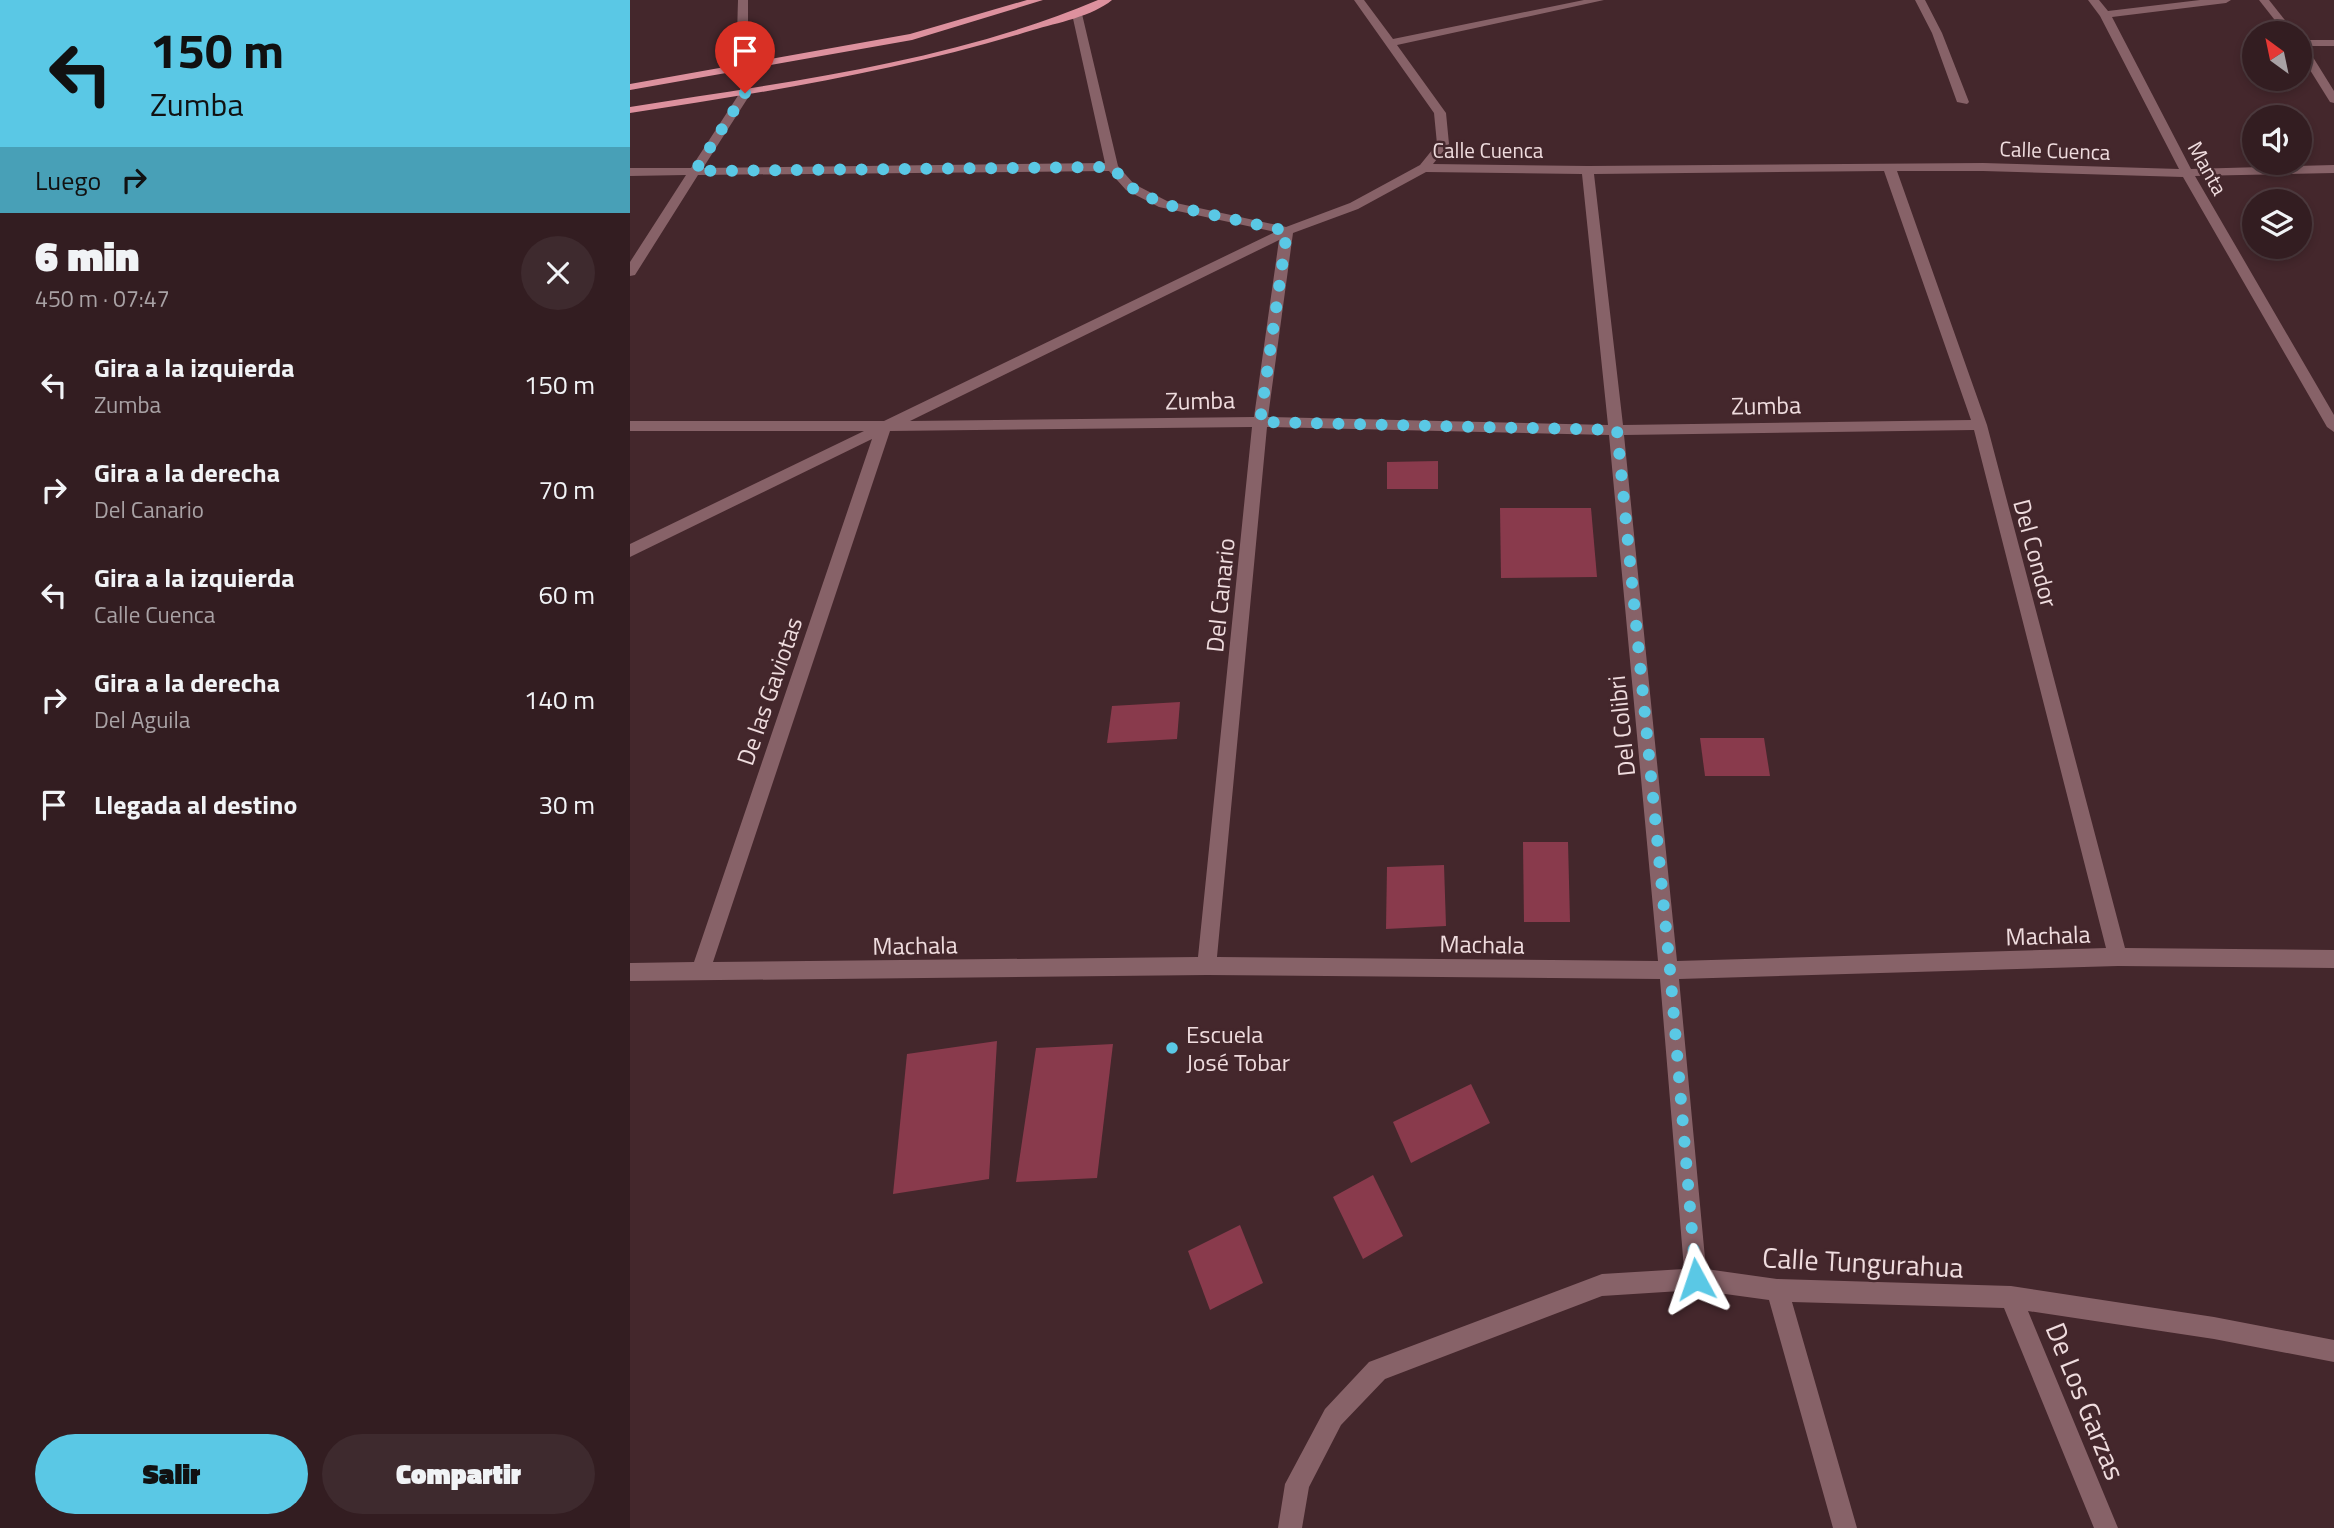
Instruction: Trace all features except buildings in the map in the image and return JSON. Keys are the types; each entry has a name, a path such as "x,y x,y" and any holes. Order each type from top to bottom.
{"main road":[{"path":"630,87 912,37 1038,0"},
{"path":"630,110 745,93 921,60 1077,14 1107,0"}],"street":[{"path":"742,69 743,0"},
{"path":"1359,0 1440,113 1443,144 1424,168"},
{"path":"1390,43 1599,0"},
{"path":"1920,0 1937,33 1963,102"},
{"name":"Manta","path":"2092,0 2105,15 2187,173 2334,425"},
{"path":"2105,15 2226,0"},
{"path":"2264,0 2281,21"},
{"path":"1077,14 1112,167 1130,187 1163,204 1287,231"},
{"path":"2312,44 2334,43"},
{"path":"2312,64 2334,100"},
{"path":"630,272 745,93"},
{"path":"630,172 1112,167"},
{"name":"Calle Cuenca","path":"1287,231 1354,206 1424,168 1588,170 1889,167 2187,173 2334,169"},
{"name":"Del Condor","path":"1889,167 1980,425 2118,957"},
{"name":"Del Colibri","path":"1588,170 1617,430 1670,970 1696,1279"},
{"path":"630,551 1287,231"},
{"name":"Del Canario","path":"1207,965 1260,422 1287,231"},
{"name":"Zumba","path":"630,426 1260,422 1617,430 1980,425"},
{"name":"De las Gaviotas","path":"700,972 884,426"},
{"name":"Machala","path":"630,972 1207,965 1670,970 2118,957 2334,959"},
{"name":"Calle Tungurahua","path":"1290,1528 1297,1483 1333,1417 1377,1370 1602,1285 1696,1279 1777,1290 2011,1297 2214,1328 2334,1351"},
{"path":"1777,1290 1845,1528"},
{"name":"De Los Garzas","path":"2011,1297 2106,1528"}],"place":[{"name":"Escuela José Tobar","path":"1172,1048"}],"route":[{"path":"745,93 695,171 1112,167 1130,187 1163,204 1287,231 1260,422 1617,430 1670,970 1696,1279"}]}
